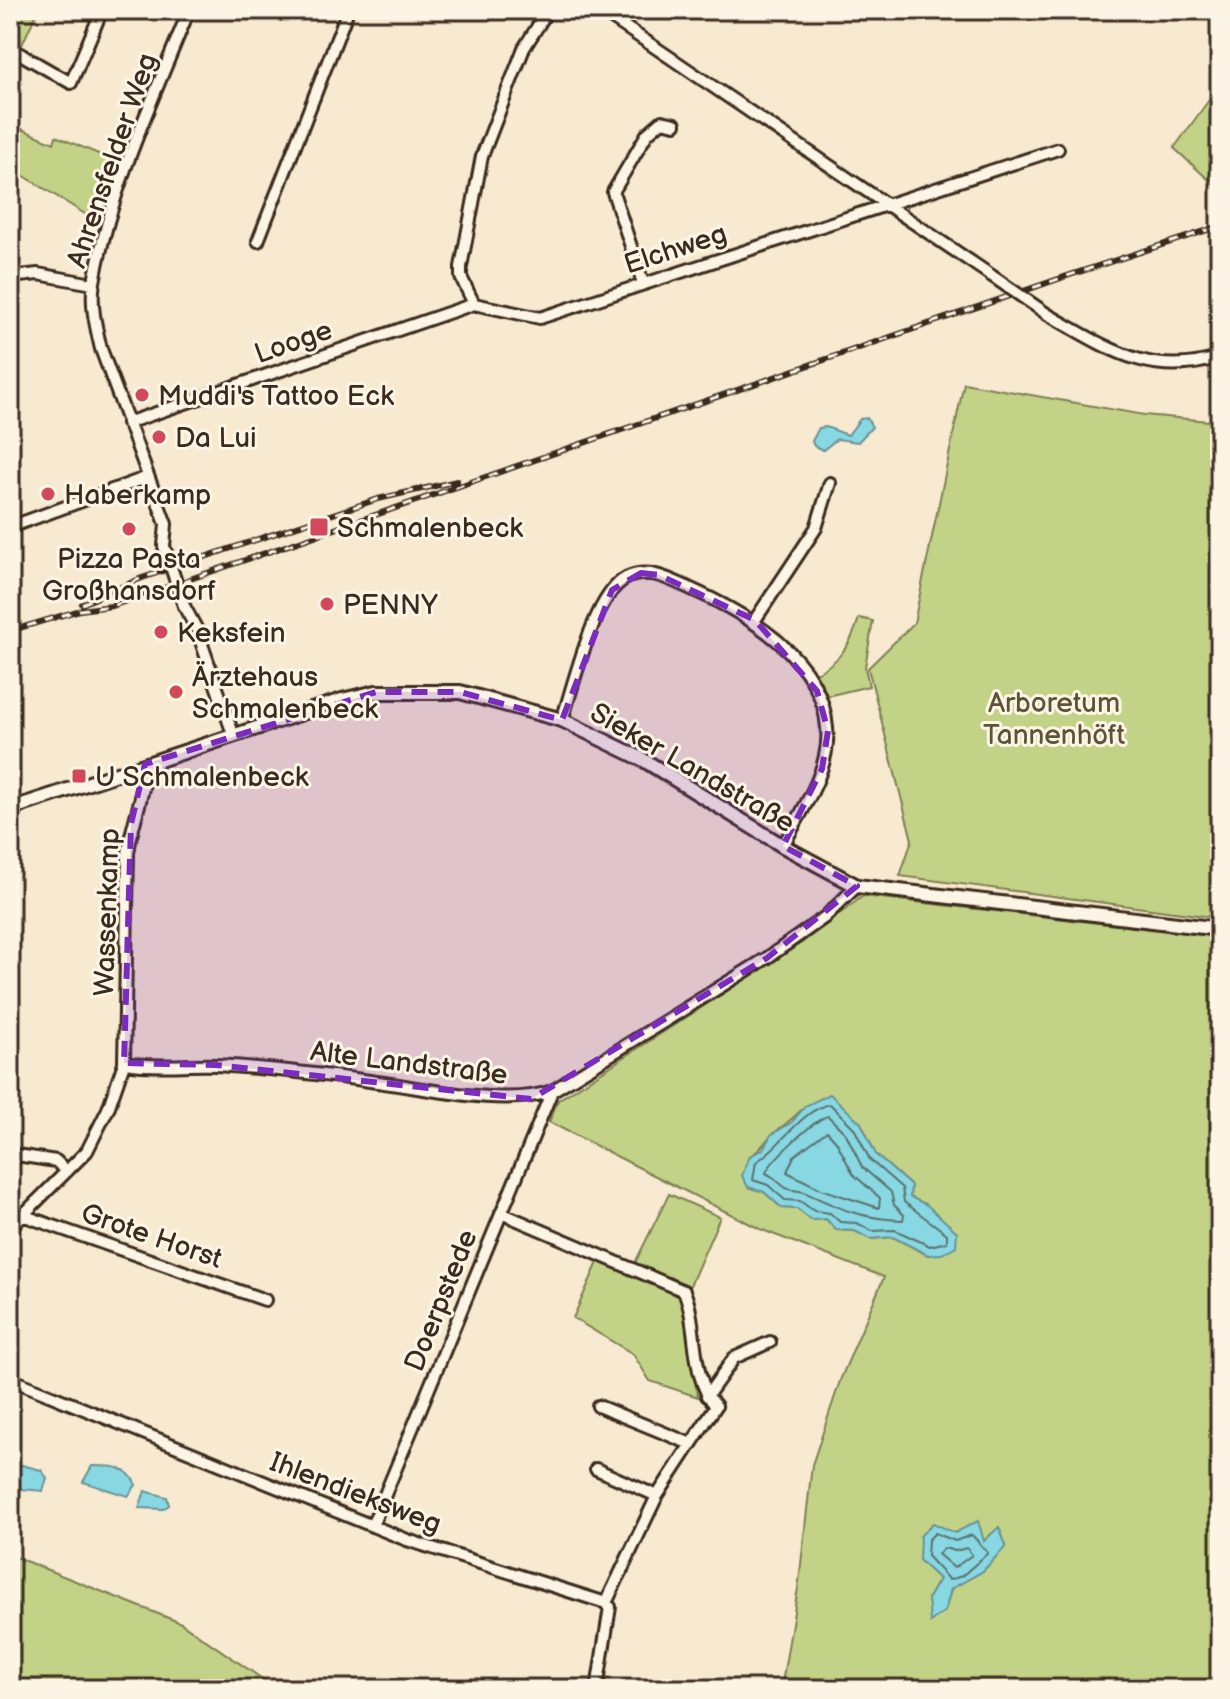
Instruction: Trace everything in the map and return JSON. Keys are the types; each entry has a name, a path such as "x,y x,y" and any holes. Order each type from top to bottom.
{"street":[{"path":"10,48 71,83 102,10"},
{"name":"Ahrensfelder Weg","path":"189,10 113,212 93,284 94,318 101,349 166,524 164,546 184,606 197,630 233,734"},
{"path":"258,241 348,10"},
{"path":"474,304 461,277 461,267 482,156 524,48 548,10"},
{"path":"600,10 890,204 1047,314 1142,362 1174,368 1220,357"},
{"path":"643,283 613,192 647,134 662,121 675,124"},
{"name":"Elchweg","path":"474,304 540,318 1058,149"},
{"path":"10,277 38,274 93,284"},
{"name":"Looge","path":"127,423 474,304"},
{"path":"10,527 148,477"},
{"path":"755,620 816,528 830,483"},
{"path":"562,720 600,610 612,590 626,579 641,573 659,575 755,620 790,655 817,691 828,731 822,769 783,846"},
{"name":"Sieker Landstraße","path":"10,809 342,700 376,692 460,692 562,720 642,759 783,846 857,886 1220,929"},
{"name":"Wassenkamp","path":"124,1063 128,854 131,824 146,781 145,764"},
{"name":"Alte Landstraße","path":"124,1063 145,1067 216,1065 324,1075 497,1098 531,1099 552,1091 767,958 819,922 857,886"},
{"path":"10,1228 87,1151 98,1133 124,1063"},
{"name":"Doerpstede","path":"372,1526 552,1091"},
{"path":"10,1154 56,1161 66,1171"},
{"path":"501,1213 684,1291 690,1306 707,1396 716,1406 657,1496 606,1603 610,1607 597,1689"},
{"name":"Grote Horst","path":"22,1215 265,1300"},
{"path":"707,1396 734,1358 770,1342"},
{"name":"Ihlendieksweg","path":"10,1379 372,1526 606,1603"},
{"path":"598,1406 691,1444"},
{"path":"596,1469 657,1496"}],"highlighted area":[{"path":"641,573 659,575 755,620 817,691 828,731 822,769 783,846 857,886 767,958 531,1099 216,1065 124,1063 131,824 145,764 376,692 460,692 562,720 612,590"}],"green space":[{"path":"21,10 38,10 21,47 10,40 10,26"},
{"path":"1220,85 1220,190 1174,148"},
{"path":"10,124 54,143 56,136 113,160 93,219 10,167"},
{"name":"Arboretum Tannenhöft","path":"964,383 1144,415 1220,422 1220,918 900,876 912,840 868,668 914,623"},
{"path":"859,618 873,621 865,667 869,686 827,696 812,675 829,665 842,652"},
{"path":"863,896 1220,937 1220,1333 1214,1366 1220,1369 1220,1689 781,1689 799,1582 812,1465 841,1378 884,1277 760,1229 549,1122 558,1100 803,942","holes":["805,1106 861,1123 876,1155 911,1186 910,1197 927,1205 928,1255 893,1237 870,1239 855,1231 836,1230 826,1219 811,1220 797,1209 782,1208 764,1192 748,1187 750,1156","999,1528 1006,1546 983,1571 951,1589 945,1611 928,1598 939,1579"]},
{"path":"669,1194 720,1217 682,1304 698,1397 650,1381 633,1354 573,1318 599,1260 630,1273"},
{"path":"10,1555 181,1623 277,1689 10,1689"}],"water":[{"path":"867,418 872,427 858,442 837,439 823,450 814,446 812,441 819,428 826,427 848,435 860,419"},
{"path":"830,1094 861,1123 876,1155 911,1186 910,1197 927,1205 957,1232 956,1246 942,1254 928,1255 893,1237 870,1239 855,1231 836,1230 826,1219 811,1220 797,1209 782,1208 764,1192 748,1187 742,1176 750,1156 763,1149 771,1135 792,1122 805,1106"},
{"path":"10,1462 41,1470 47,1478 43,1491 10,1488"},
{"path":"92,1466 124,1470 136,1485 128,1496 83,1482"},
{"path":"145,1491 167,1497 169,1505 163,1509 139,1508"},
{"path":"978,1521 984,1541 999,1527 1006,1546 983,1571 951,1589 945,1611 930,1622 928,1598 939,1579 919,1560 920,1536 933,1523 955,1533"}],"railway":[{"path":"10,631 80,610 112,606 1220,226"},
{"path":"82,604 142,578 378,499 457,481"}],"place":[{"name":"Muddi's Tattoo Eck","path":"142,395"},
{"name":"Da Lui","path":"159,437"},
{"name":"Haberkamp","path":"48,494"},
{"name":"Schmalenbeck","path":"319,527"},
{"name":"Pizza Pasta Großhansdorf","path":"129,529"},
{"name":"PENNY","path":"327,604"},
{"name":"Keksfein","path":"161,632"},
{"name":"Ärztehaus Schmalenbeck","path":"176,692"},
{"name":"U Schmalenbeck","path":"79,776"}]}
